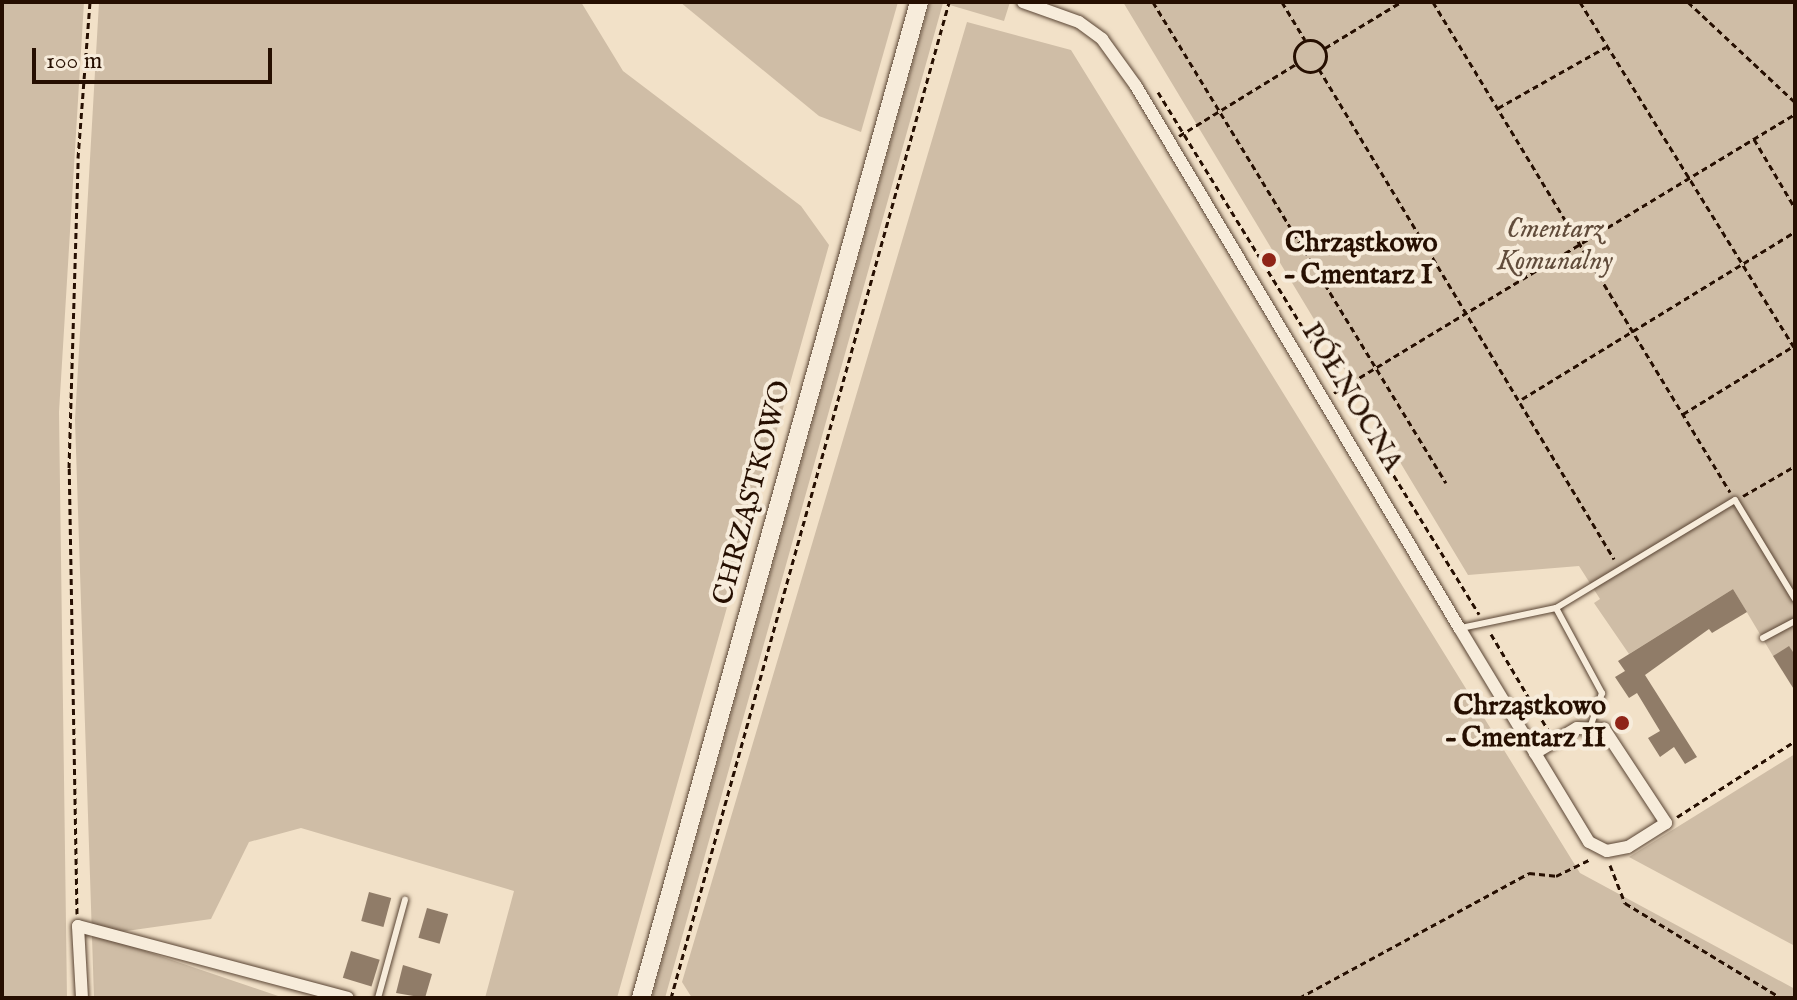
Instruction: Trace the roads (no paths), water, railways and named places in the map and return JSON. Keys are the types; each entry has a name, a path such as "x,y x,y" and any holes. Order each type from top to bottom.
{"street":[{"name":"CHRZĄSTKOWO","path":"641,998 919,2"},
{"name":"PÓŁNOCNA","path":"1023,2 1079,22 1102,39 1169,142 1589,842 1607,851 1628,847 1666,823 1616,740 1591,725"},
{"path":"1535,753 1591,725"},
{"path":"82,998 78,926 348,998"}],"lane":[{"path":"1460,629 1556,608 1735,500 1795,599"},
{"path":"1556,608 1602,693 1591,725"},
{"path":"1763,638 1795,621"},
{"path":"378,998 405,900"}],"place":[{"name":"Chrząstkowo – Cmentarz I","path":"1269,260"},
{"name":"Chrząstkowo – Cmentarz II","path":"1622,723"}],"park label":[{"name":"Cmentarz Komunalny","path":"1555,246"}]}
